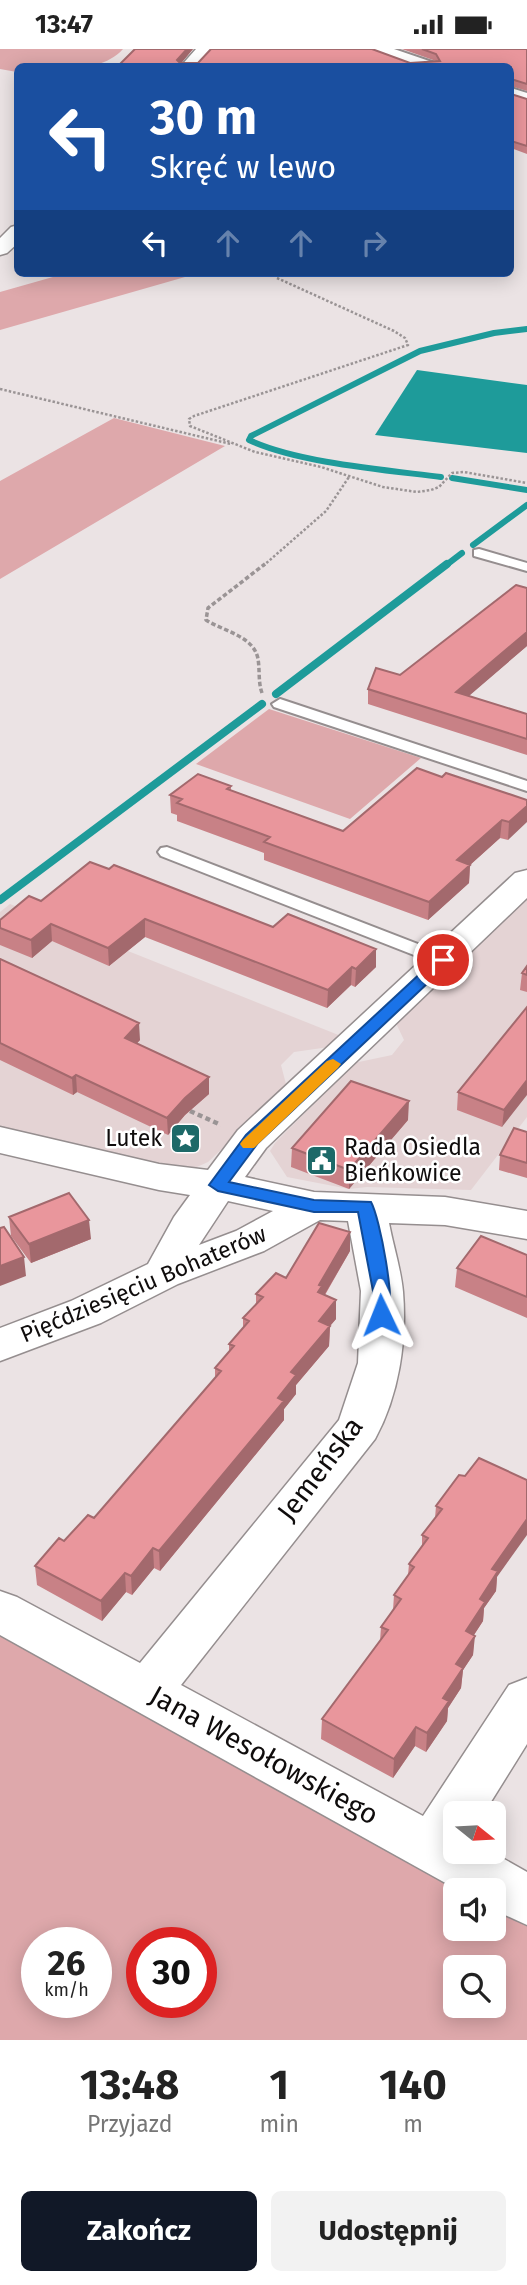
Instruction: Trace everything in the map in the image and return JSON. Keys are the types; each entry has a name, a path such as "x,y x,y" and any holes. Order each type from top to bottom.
{"street":[{"path":"192,63 205,49"},
{"path":"377,49 417,63"},
{"path":"0,249 14,235"},
{"path":"163,1274 188,1227 252,1139 527,880"},
{"path":"0,1140 159,1177 218,1185 314,1206"},
{"name":"Pięćdziesięciu Bohaterów","path":"0,1345 86,1312 163,1274 250,1241 314,1206 445,1211 527,1225"},
{"name":"Jemeńska","path":"147,1691 359,1427 380,1363 382,1291 365,1206"},
{"name":"Jana Wesołowskiego","path":"0,1611 527,1900"},
{"path":"433,1847 527,1700"}],"lane":[{"path":"479,553 527,567"},
{"path":"280,704 527,786"},
{"path":"167,852 443,960"}],"path":[{"path":"234,445 228,440 190,426 189,419 408,345 405,338 394,331 277,278"},
{"path":"0,389 234,445 383,487 417,492 439,487 452,473 464,472 527,483"},
{"path":"280,704 260,691 258,656 253,645 217,629 206,619 208,608 323,515 344,492 349,477"}],"shaded area":[{"path":"0,49 123,49 113,58 101,63 14,63 14,71 0,69"},
{"path":"53,277 185,277 0,330 0,292"},
{"path":"114,418 225,446 0,579 0,481"},
{"path":"269,709 421,758 350,819 196,764"},
{"path":"527,893 527,1117 471,1190 367,1187 349,1189 287,1177 270,1151 275,1143 354,1063 392,1055 404,1040 394,1019"},
{"path":"10,904 341,1036 329,1047 294,1052 281,1065 287,1088 208,1162 190,1170 0,1128 0,912"},
{"path":"0,1627 450,1878 443,1878 443,1941 506,1941 506,1910 527,1922 527,2040 0,2040"}],"water":[{"path":"417,370 527,385 527,453 375,435"}],"building":[{"path":"135,49 187,49 177,60 180,63 121,63"},
{"path":"211,49 372,49 410,63 198,63"},
{"path":"422,49 527,49 527,84 514,80 514,63 410,63 440,61 436,54"},
{"path":"514,95 527,99 527,146 514,142"},
{"path":"516,585 527,588 527,632 456,692 527,714 527,739 368,689 376,668 400,675"},
{"path":"417,768 442,777 446,773 527,800 527,806 509,822 502,820 457,860 470,865 429,902 264,842 270,837 177,803 182,799 170,795 198,774 231,786 227,789 343,831"},
{"path":"90,862 109,869 114,865 273,927 288,914 376,949 356,969 352,967 328,990 145,919 108,948 51,924 31,940 0,928 0,920 29,896 41,901"},
{"path":"0,959 139,1023 125,1038 209,1077 167,1118 76,1075 72,1078 0,1043"},
{"path":"527,1007 527,1080 504,1110 458,1092"},
{"path":"351,1081 409,1101 349,1170 292,1148"},
{"path":"514,1128 527,1132 527,1163 500,1155"},
{"path":"69,1193 89,1220 29,1244 9,1217"},
{"path":"319,1223 350,1232 319,1285 322,1286 318,1292 336,1300 319,1321 330,1326 291,1372 296,1375 278,1398 284,1401 159,1551 153,1548 131,1576 125,1573 101,1601 35,1566 59,1538 64,1541 88,1515 94,1518 221,1371 215,1368 234,1346 229,1344 249,1321 243,1318 263,1297 256,1294 276,1273 286,1278"},
{"path":"4,1227 24,1257 0,1266 0,1228"},
{"path":"481,1236 527,1255 527,1297 457,1268"},
{"path":"479,1458 527,1480 527,1519 492,1569 498,1571 480,1599 485,1602 466,1631 475,1636 456,1664 463,1668 443,1698 449,1701 427,1733 416,1727 394,1759 322,1719 388,1630 381,1627 401,1599 394,1595 414,1567 409,1564 428,1538 422,1535 442,1509 436,1506 459,1475 465,1476"}],"waterway":[{"path":"441,477 317,460 292,455 249,440 251,436 420,351 494,333 527,329"},
{"path":"452,478 527,490"},
{"path":"473,545 527,505"},
{"path":"445,566 462,553"},
{"path":"276,694 447,564"},
{"path":"0,900 262,704"}],"slow traffic":[{"path":"248,1144 333,1064"}],"place":[{"name":"Lutek","path":"185,1138"},
{"name":"Rada Osiedla Bieńkowice","path":"321,1160"}],"route":[{"path":"381,1315 382,1291 365,1206 314,1206 218,1185 252,1139 443,960"}]}
